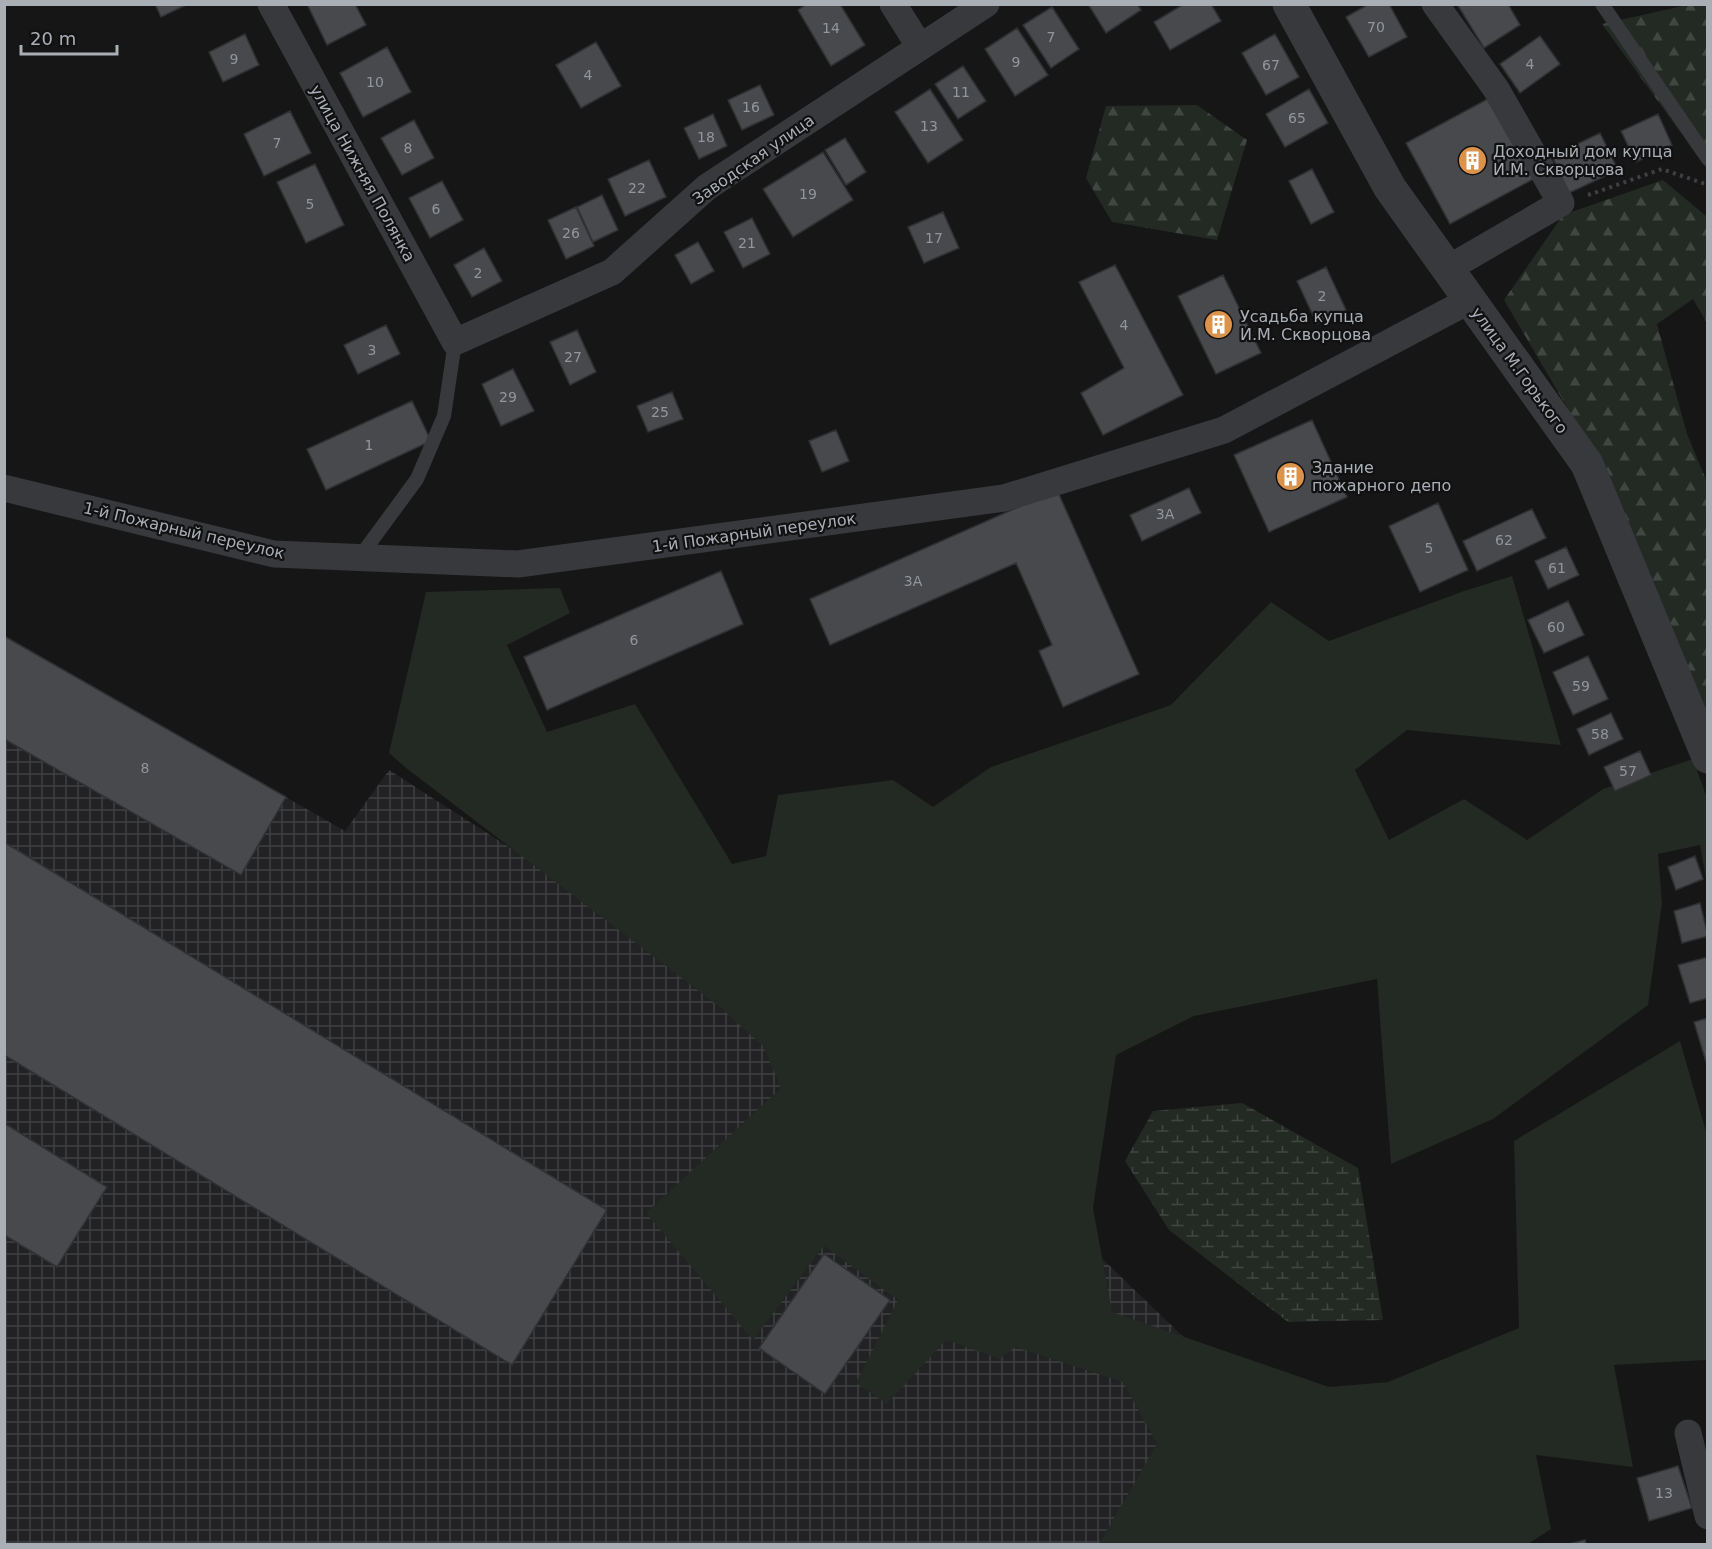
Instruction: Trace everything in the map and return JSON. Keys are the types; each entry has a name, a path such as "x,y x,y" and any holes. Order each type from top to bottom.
{"street":[{"name":"улица Нижняя Полянка","path":"271,4 455,342"},
{"path":"893,4 920,47"},
{"name":"Заводская улица","path":"455,342 612,272 707,187 986,4"},
{"name":"улица М.Горького","path":"1289,4 1390,188 1587,464 1707,757"},
{"path":"1435,4 1496,89 1561,203 1449,268"},
{"name":"1-й Пожарный переулок","path":"4,488 274,554 518,564 1004,498 1224,430 1470,300"},
{"path":"1688,1433 1707,1516"}],"lane":[{"path":"1602,4 1707,159"},
{"path":"359,558 417,479 444,416 455,342"}],"path":[{"path":"1561,203 1662,170 1707,185"}],"shaded area":[{"path":"4,636 345,831 389,770 1008,1168 1333,1481 1341,1544 5,1544"}],"green space":[{"path":"1687,5 1707,5 1707,169 1602,24"},
{"path":"1197,105 1247,140 1217,240 1112,222 1086,178 1106,106"},
{"path":"1663,180 1707,217 1707,323 1693,299 1657,324 1687,434 1707,482 1707,744 1598,460 1504,300 1563,215"},
{"path":"1512,576 1561,745 1407,730 1355,770 1389,840 1464,799 1527,840 1603,789 1693,759 1707,798 1707,884 1700,845 1658,854 1662,903 1648,1005 1493,1119 1391,1164 1377,979 1194,1016 1116,1055 1093,1208 1112,1312 1329,1387 1388,1382 1519,1328 1514,1141 1680,1041 1707,1135 1707,1360 1614,1365 1633,1467 1536,1455 1551,1529 1528,1544 1099,1544 1157,1444 1123,1382 1015,1347 1000,1359 946,1340 887,1404 856,1383 898,1300 824,1246 753,1340 646,1213 781,1088 763,1046 721,1008 389,753 426,592 560,588 570,613 507,645 547,732 635,704 732,864 766,856 778,795 893,780 933,807 991,767 1171,705 1271,602 1329,641 1464,591"},
{"path":"1242,1103 1358,1168 1383,1320 1288,1322 1169,1230 1125,1161 1153,1111"}],"building":[{"path":"155,4 188,4 161,17"},
{"path":"307,4 355,4 366,25 327,45"},
{"path":"807,4 840,4 865,45 831,66 798,10"},
{"path":"1088,4 1137,4 1141,10 1106,33"},
{"path":"1184,4 1211,4 1221,21 1170,50 1154,22"},
{"path":"1369,4 1389,4 1407,37 1369,57 1346,17"},
{"path":"1457,4 1508,4 1520,25 1484,48"},
{"path":"1052,7 1079,49 1051,68 1023,25"},
{"path":"1017,28 1048,75 1015,96 985,49"},
{"path":"245,34 259,65 223,82 209,52"},
{"path":"1275,34 1299,77 1266,95 1242,53"},
{"path":"1540,36 1560,64 1520,93 1500,64"},
{"path":"596,42 621,86 581,108 556,65"},
{"path":"387,47 411,92 363,117 340,73"},
{"path":"963,66 986,101 958,119 935,84"},
{"path":"760,85 774,115 742,130 728,100"},
{"path":"930,89 963,140 928,163 895,112"},
{"path":"1309,89 1328,123 1285,147 1266,114"},
{"name":"Доходный дом купца И.М. Скворцова","path":"1495,95 1539,176 1450,224 1406,143"},
{"path":"290,111 311,153 264,176 244,134"},
{"path":"713,114 727,146 699,159 684,128"},
{"path":"1658,114 1672,145 1636,162 1621,131"},
{"path":"414,120 434,158 402,175 381,138"},
{"path":"1600,133 1618,170 1569,193 1552,156"},
{"path":"845,138 866,172 846,185 825,150"},
{"path":"823,152 853,200 793,237 763,189"},
{"path":"649,160 666,197 625,216 608,179"},
{"path":"315,164 344,225 306,243 277,182"},
{"path":"1312,169 1334,212 1311,224 1289,181"},
{"path":"442,181 463,220 430,238 409,198"},
{"path":"602,195 618,230 593,242 577,207"},
{"path":"576,207 594,246 566,259 548,220"},
{"path":"943,212 959,248 924,263 908,227"},
{"path":"752,218 770,254 743,268 724,232"},
{"path":"698,242 714,271 691,284 675,255"},
{"path":"484,248 502,281 472,297 454,265"},
{"path":"1115,265 1183,395 1103,435 1081,393 1124,368 1079,282"},
{"path":"1326,267 1346,310 1317,324 1297,281"},
{"name":"Усадьба купца И.М. Скворцова","path":"1223,275 1261,353 1216,374 1178,296"},
{"path":"386,325 400,354 358,374 344,345"},
{"path":"577,330 596,372 570,385 550,342"},
{"path":"513,369 534,411 501,426 482,384"},
{"path":"672,392 683,419 648,432 637,406"},
{"path":"412,401 431,441 326,490 307,449"},
{"name":"Здание пожарного депо","path":"1312,420 1347,497 1269,532 1234,455"},
{"path":"836,430 849,461 822,472 809,441"},
{"path":"1189,488 1201,513 1142,541 1130,515"},
{"path":"1057,490 1139,674 1063,707 1039,651 1052,645 1016,563 830,645 810,599"},
{"path":"1438,503 1468,570 1420,592 1389,526"},
{"path":"1532,509 1546,538 1477,571 1463,541"},
{"path":"1566,547 1579,575 1548,589 1535,561"},
{"path":"721,571 743,624 547,710 524,657"},
{"path":"1568,601 1584,635 1544,653 1528,620"},
{"path":"4,636 286,797 241,875 4,739"},
{"path":"1588,656 1608,699 1573,715 1553,672"},
{"path":"1611,713 1623,739 1589,755 1577,729"},
{"path":"1640,751 1651,775 1615,791 1604,767"},
{"path":"4,842 607,1210 512,1365 4,1055"},
{"path":"1695,856 1703,879 1676,890 1668,867"},
{"path":"1700,903 1708,936 1682,943 1674,911"},
{"path":"1708,957 1708,998 1690,1003 1678,965"},
{"path":"1708,1018 1708,1065 1707,1065 1694,1022"},
{"path":"4,1123 107,1187 57,1267 4,1235"},
{"path":"824,1254 890,1300 825,1394 759,1348"},
{"path":"1678,1466 1692,1508 1649,1521 1637,1478"},
{"path":"1585,1540 1586,1544 1569,1544"}],"place":[{"name":"Доходный дом купца И.М. Скворцова","path":"1472,160"},
{"name":"Усадьба купца И.М. Скворцова","path":"1219,325"},
{"name":"Здание пожарного депо","path":"1291,476"}]}
